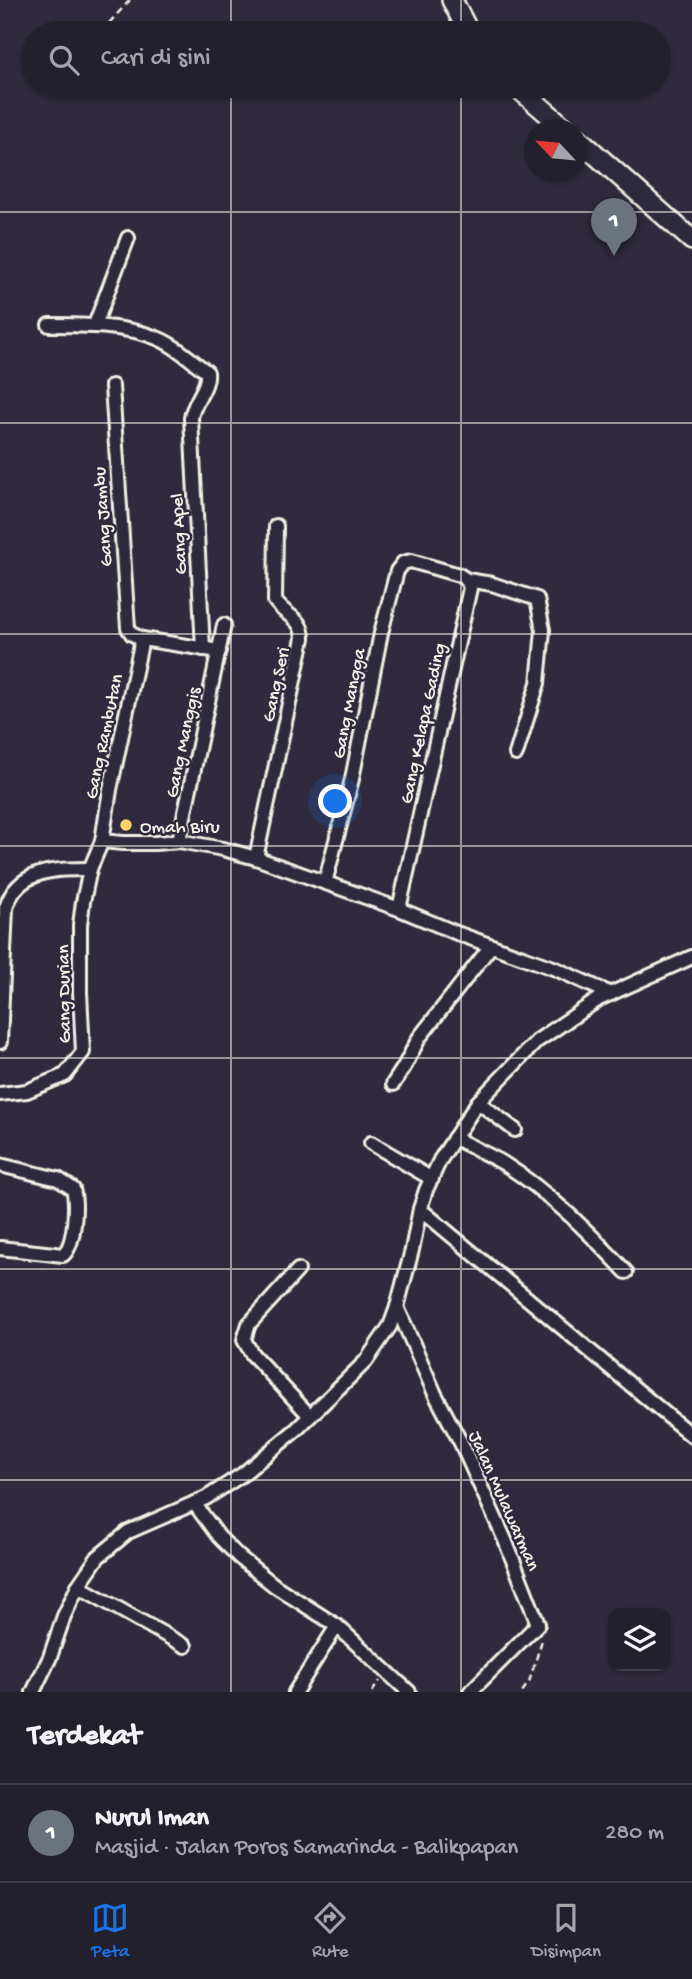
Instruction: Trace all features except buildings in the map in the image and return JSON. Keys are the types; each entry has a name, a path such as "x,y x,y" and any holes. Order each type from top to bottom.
{"highway":[{"path":"452,0 463,21"},
{"path":"530,98 554,119"},
{"path":"587,147 692,240"}],"street":[{"path":"48,326 95,326 128,238"},
{"name":"Gang Apel","path":"95,326 159,339 207,372 206,383 194,404 191,418 203,649"},
{"name":"Gang Jambu","path":"112,386 128,628 132,634 142,639"},
{"name":"Gang Seri","path":"256,858 303,638 299,622 275,601 276,526"},
{"name":"Gang Mangga","path":"325,883 352,779 381,633 397,571 403,564 411,561 459,575 467,580"},
{"path":"467,580 492,584 537,599 543,630 538,683 516,754"},
{"name":"Gang Kelapa Gading","path":"399,909 470,587 467,580"},
{"name":"Gang Manggis","path":"179,841 224,625"},
{"path":"142,639 219,651"},
{"name":"Gang Rambutan","path":"102,841 142,639"},
{"path":"102,841 179,841 256,858 556,969 611,994"},
{"name":"Gang Durian","path":"0,1094 27,1091 65,1075 83,1052 80,925 90,870 102,841"},
{"path":"0,1042 6,908 9,896 18,884 45,872 90,870"},
{"path":"393,1084 419,1038 491,946"},
{"path":"33,1692 78,1586 98,1557 128,1532 194,1503 243,1474 310,1416 366,1361 390,1326 397,1307 420,1209 440,1160 478,1102 537,1041 599,999 692,957"},
{"path":"478,1102 515,1130"},
{"path":"454,1138 502,1163 529,1182 590,1232 626,1272"},
{"path":"371,1143 432,1179"},
{"path":"0,1165 58,1180 74,1189 76,1199 70,1246 63,1255 0,1248"},
{"path":"420,1209 692,1436"},
{"path":"298,1270 249,1324 244,1340 252,1354 310,1416"},
{"name":"Jalan Mulawarman","path":"397,1307 499,1528 538,1623 470,1692"},
{"path":"194,1503 219,1537 239,1557 275,1586 337,1626 409,1692"},
{"path":"78,1586 185,1646"},
{"path":"295,1692 337,1626"}],"path":[{"path":"112,21 130,0"},
{"path":"522,1692 529,1682 544,1633"}],"place":[{"name":"Nurul Iman","path":"614,256"},
{"name":"Omah Biru","path":"126,825"}]}
